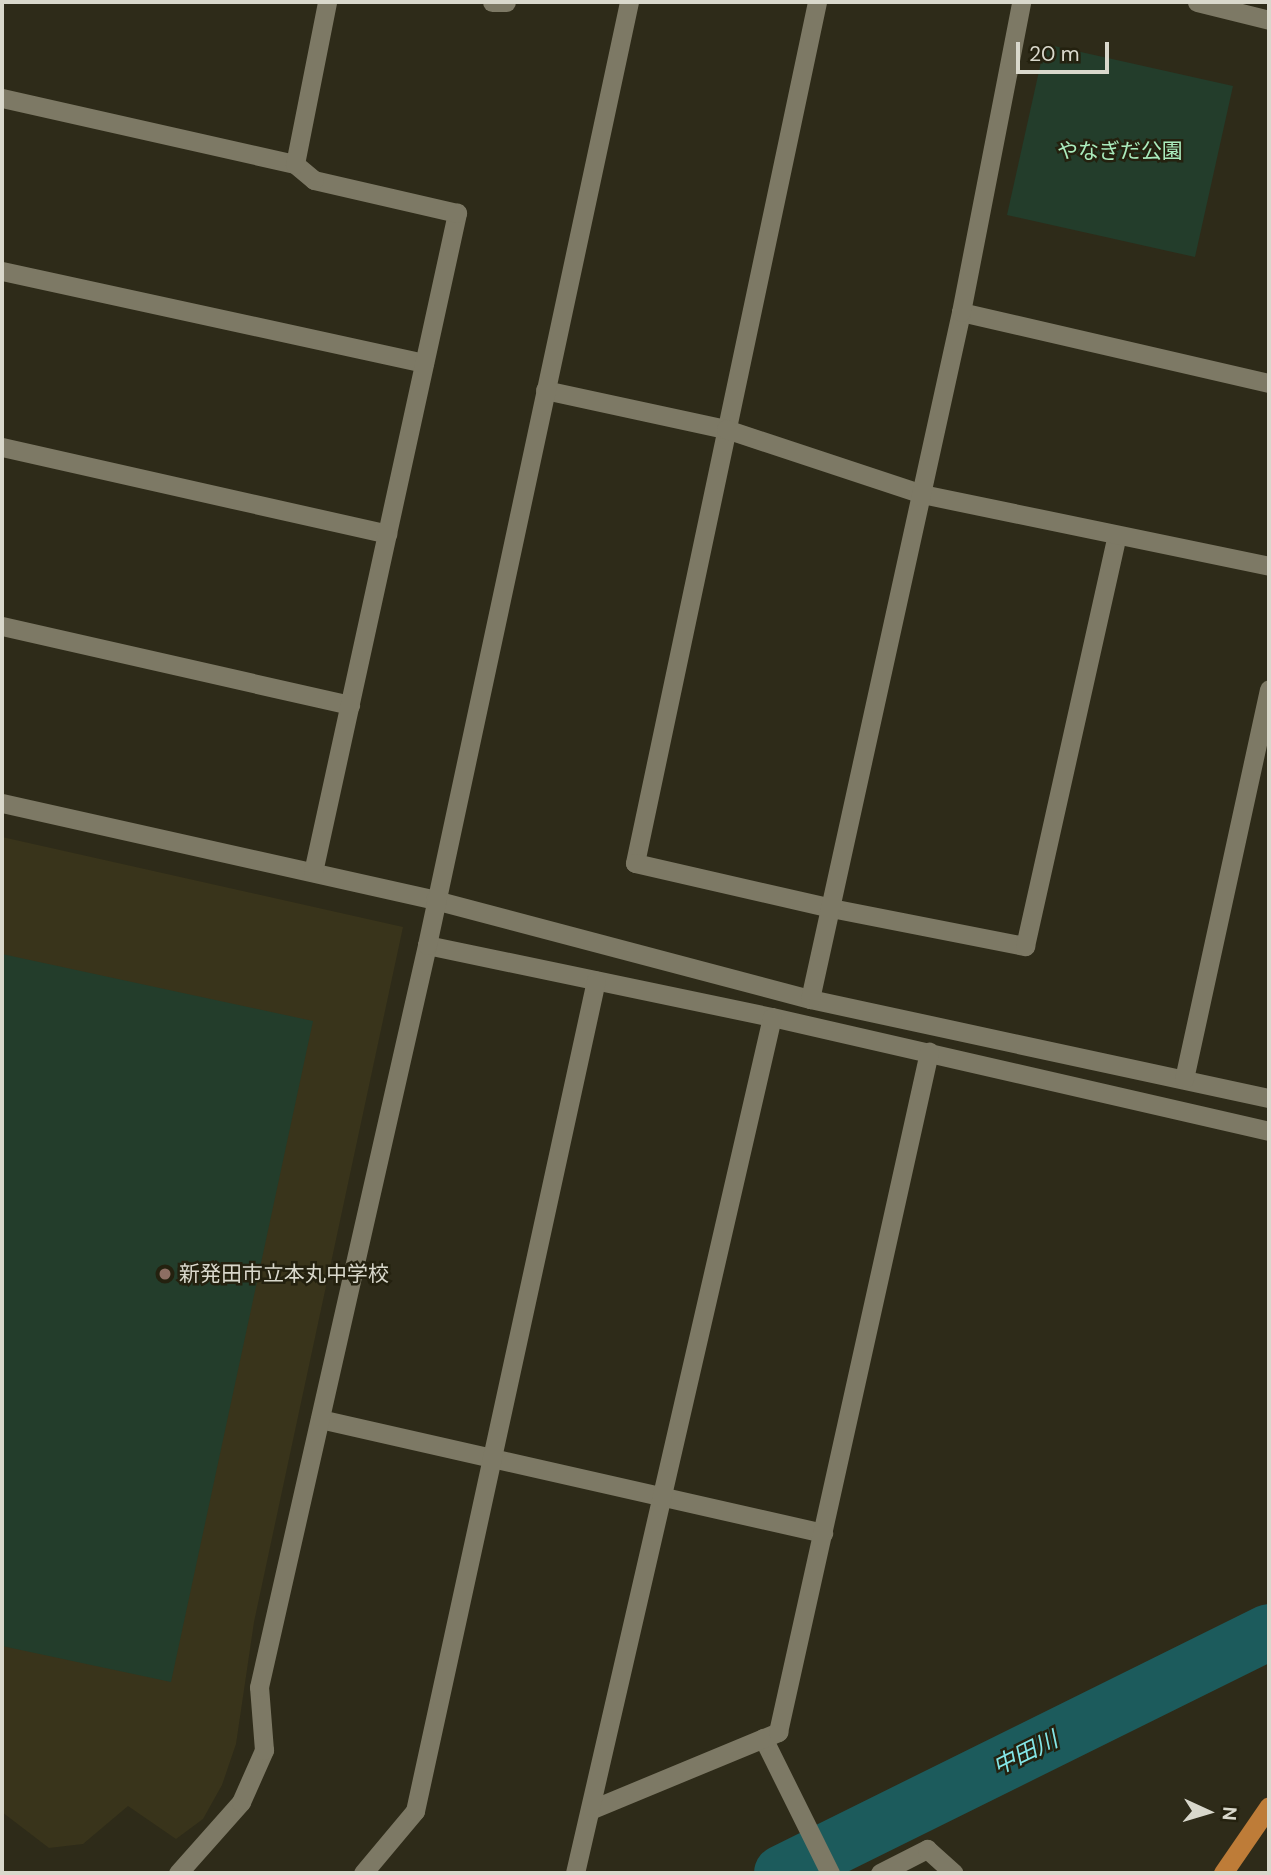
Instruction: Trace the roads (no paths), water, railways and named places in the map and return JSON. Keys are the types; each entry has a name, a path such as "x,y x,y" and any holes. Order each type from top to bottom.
{"highway":[{"path":"1223,1873 1269,1806"}],"street":[{"path":"295,164 327,2"},
{"path":"492,2 506,2"},
{"path":"178,1873 242,1802 264,1750 259,1687 427,945 629,2"},
{"path":"817,2 635,863 831,908 1024,946 1117,534"},
{"path":"810,999 961,312 1021,2"},
{"path":"1196,2 1232,7 1269,20"},
{"path":"2,98 295,164 314,180 457,213 313,872"},
{"path":"2,271 424,363"},
{"path":"961,312 1269,383"},
{"path":"545,390 726,429 922,494 1269,566"},
{"path":"2,447 387,534"},
{"path":"2,625 350,705"},
{"path":"1184,1079 1269,689"},
{"path":"2,803 435,900 810,999 1269,1098"},
{"path":"427,945 772,1017 1269,1131"},
{"path":"363,1873 415,1811 596,980"},
{"path":"575,1873 772,1017"},
{"path":"590,1810 778,1732 929,1052"},
{"path":"320,1419 491,1461 822,1533"},
{"path":"763,1738 830,1873"},
{"path":"880,1873 928,1849 954,1873"}],"waterway":[{"name":"中田川","path":"782,1873 1269,1632"}],"place":[{"name":"新発田市立本丸中学校","path":"165,1274"}],"park label":[{"name":"やなぎだ公園","path":"1120,151"}]}
